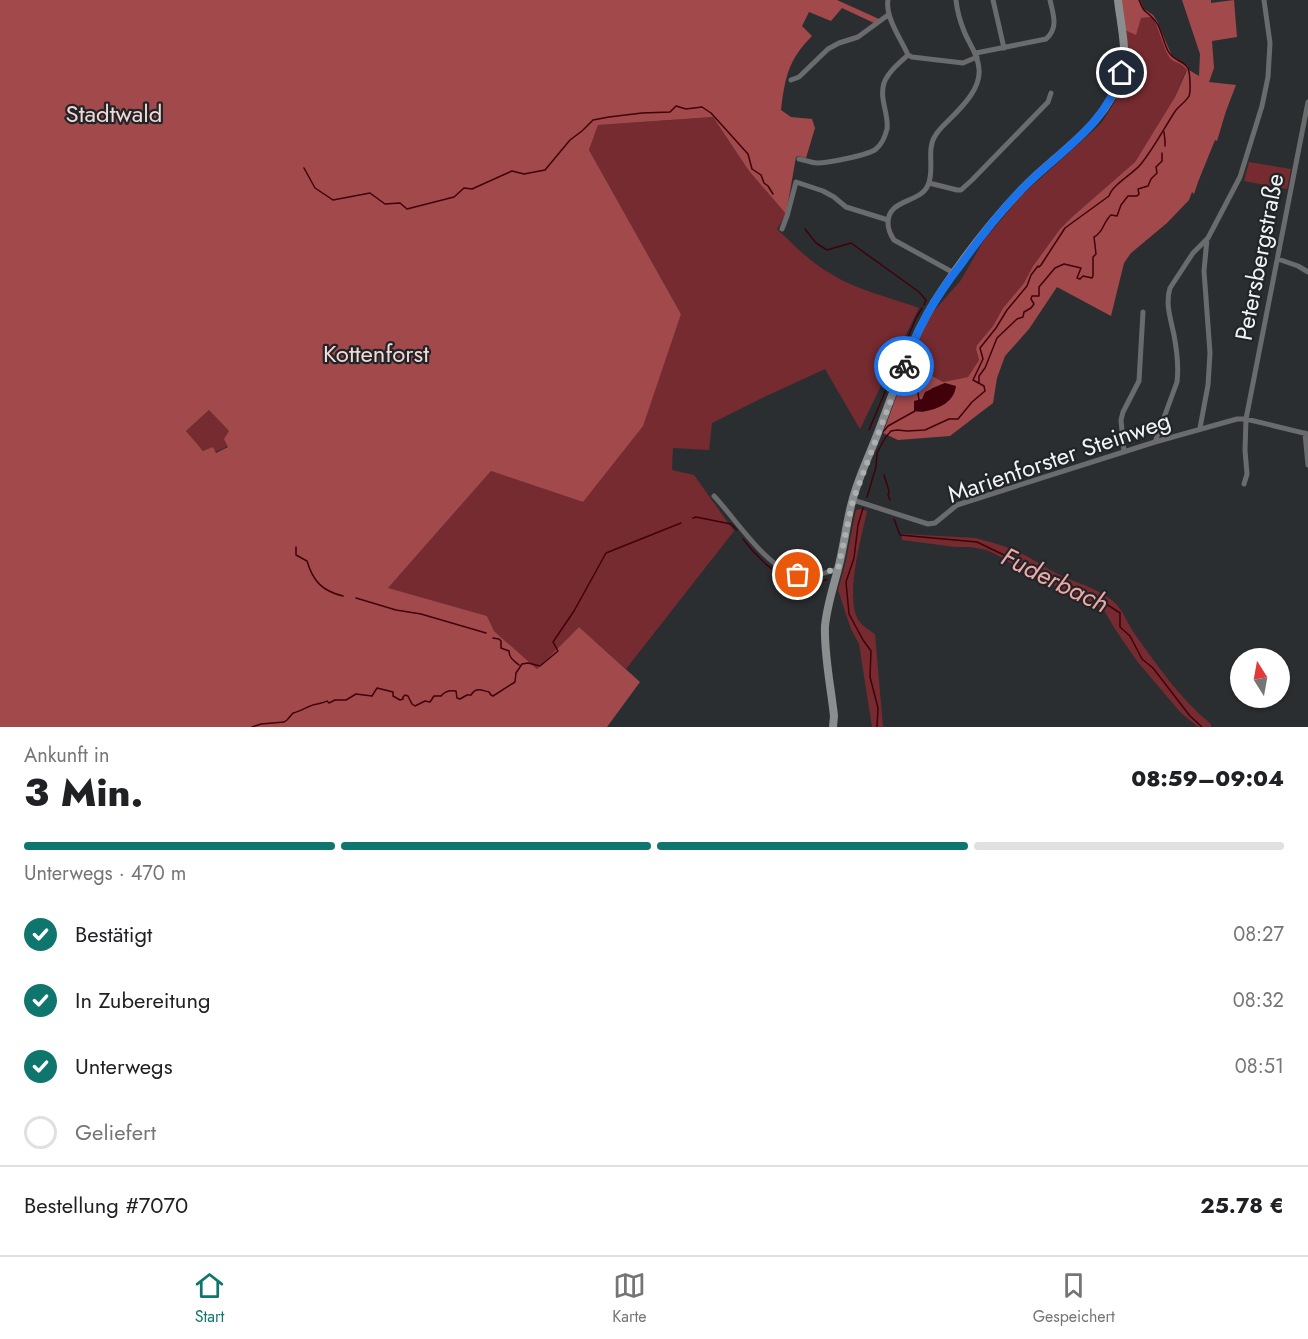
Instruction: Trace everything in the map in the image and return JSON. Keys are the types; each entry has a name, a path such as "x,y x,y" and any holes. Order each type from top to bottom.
{"main road":[{"path":"833,727 834,716 825,626 828,607 853,500 899,376 921,325 954,273 1002,211 1026,185 1090,127 1106,105 1120,80 1124,66 1118,0"}],"street":[{"path":"888,0 888,15 908,55 963,63 976,55 1046,39 1054,26 1050,0"},
{"path":"954,273 894,240 889,231 888,220 895,207 917,197 926,189 931,176 934,137 960,109 976,85 979,73 976,55 964,31 956,0"},
{"path":"993,0 1004,48"},
{"path":"1155,442 1178,374 1168,307 1170,288 1194,253 1208,238 1240,177 1262,106 1268,77 1270,43 1264,0"},
{"path":"791,80 799,77 828,49 858,37 888,15"},
{"path":"800,159 816,164 875,151 886,132 887,122 883,104 884,84 888,75 908,55"},
{"path":"929,183 961,190 1048,102 1051,93"},
{"name":"Petersbergstraße","path":"1246,419 1308,102"},
{"path":"782,229 796,182 822,191 846,207 888,220"},
{"path":"1200,428 1210,362 1204,271 1208,238"},
{"path":"1278,259 1308,272"},
{"path":"1124,452 1121,420 1125,406 1139,381 1143,312"},
{"name":"Marienforster Steinweg","path":"853,500 928,524 935,523 957,505 1200,428 1237,419 1307,433 1308,465"},
{"path":"1244,484 1247,474 1246,419"},
{"path":"714,496 750,540 786,571 798,575 812,575 838,569"}],"shaded area":[{"path":"1151,17 1168,52 1187,70 1175,97 1135,162 1060,229 1033,266 1024,283 977,345 979,360 968,377 943,382 909,362 934,311 961,280 984,240 1022,195 1102,122 1126,80 1129,57 1125,30 1141,18"},
{"path":"713,117 749,171 786,214 777,229 796,247 817,265 841,280 919,308 860,429 825,369 712,423 709,450 673,448 672,470 694,475 734,531 626,669 579,627 537,669 494,631 487,616 387,589 491,471 583,502 681,314 589,150 598,125"},
{"path":"1249,162 1291,169 1287,189 1244,181"},
{"path":"945,383 956,386 954,393 946,403 927,411 914,411 914,401 922,399 925,392"},
{"path":"209,410 229,431 228,446 213,452 200,447 186,431"},
{"path":"856,510 867,511 856,565 854,607 858,620 875,634 883,727 872,727 859,644 851,629 838,590"},
{"path":"902,534 976,538 996,544 1022,553 1054,572 1105,595 1119,608 1134,633 1170,681 1189,704 1211,724 1211,727 1198,727 1180,712 1137,661 1105,612 1094,604 1025,572 987,550 902,540"}],"green space":[{"name":"Kottenforst","path":"0,0 837,0 879,19 874,23 842,8 831,21 809,12 802,26 812,36 798,53 789,70 781,110 791,117 812,119 815,128 806,158 796,157 786,214 749,171 713,117 598,125 589,150 681,314 643,426 583,502 491,471 388,588 487,616 494,631 537,669 579,627 640,682 607,727 0,727","holes":["209,410 229,431 224,439 228,447 216,453 213,447 203,451 186,431"]},
{"path":"1121,0 1140,0 1144,9 1157,21 1172,56 1199,76 1200,54 1182,0 1211,0 1211,3 1234,0 1237,37 1212,41 1214,68 1209,82 1236,85 1217,141 1215,140 1194,194 1192,192 1189,200 1167,223 1131,253 1124,263 1111,316 1057,287 1029,329 1005,356 997,378 993,403 950,436 898,440 883,433 909,362 926,368 926,372 943,382 968,377 979,360 977,345 1024,283 1033,266 1060,229 1135,162 1175,97 1187,70 1168,56 1152,17 1141,18 1136,35 1125,30","holes":["945,383 933,409 923,412 914,411 914,402 923,399 932,388"]}],"waterway":[{"path":"867,497 876,467 877,453 891,431 925,430 949,419 958,419 985,391 984,386 973,380 983,359 980,348 1027,286 1031,275 1041,265 1065,228 1109,196 1115,187 1137,168 1150,152 1175,111 1189,96 1188,68 1170,54 1158,25 1139,0"},
{"path":"583,130 593,120 642,113 670,112 676,106 686,109 702,107 711,113 748,154 752,169 761,175 773,194"},
{"path":"304,168 315,188 333,200 370,193 385,204 400,203 407,209 454,197 464,188 472,189 512,171 524,174 545,170 570,140 582,131"},
{"path":"1164,132 1165,146"},
{"path":"979,383 979,376 985,368 997,338 1031,308 1034,304 1032,296 1039,296 1039,287 1055,268 1064,264 1081,268 1077,278 1080,279 1083,276 1092,278 1093,257 1096,254 1094,237 1111,215 1117,216 1128,196 1137,196 1138,189 1148,186 1157,173 1156,167 1162,161 1162,153"},
{"path":"805,229 816,243 827,250 851,243 919,292 926,300 924,305"},
{"path":"869,430 922,308"},
{"path":"913,355 924,363 923,376 917,386 919,400"},
{"path":"882,433 888,426 915,411"},
{"name":"Fuderbach","path":"884,475 890,500"},
{"path":"863,508 858,525 854,558 846,582 849,614 871,651 870,677 878,708 877,727"},
{"path":"693,518 731,524 737,530"},
{"name":"Fuderbach","path":"894,519 900,535 977,542 1018,564 1037,570 1097,598 1120,613 1120,627 1130,636 1142,659 1153,668 1190,716 1202,727"},
{"path":"252,727 284,722 293,713 327,701 329,703 335,700 346,700 356,694 372,696 377,688 393,692 393,696 400,700 405,695 408,696 415,706 425,701 430,702 434,696 441,696 445,692 452,691 456,691 457,698 460,699 479,690 489,692 493,696 515,682 516,673 522,664 540,666 558,651 553,642 574,611 606,553 681,523"},
{"path":"743,539 760,559 790,580 798,582 827,580"},
{"path":"296,547 296,555 307,561 315,580 329,591 343,596"},
{"path":"356,598 486,633"},
{"path":"493,638 501,641 501,648 509,651 511,657 519,665"}],"way so far":[{"path":"798,575 812,575 838,569 853,500 904,366"}],"route":[{"path":"904,366 930,309 965,258 1026,185 1099,117 1122,73"}],"park label":[{"name":"Stadtwald","path":"114,113"}]}
